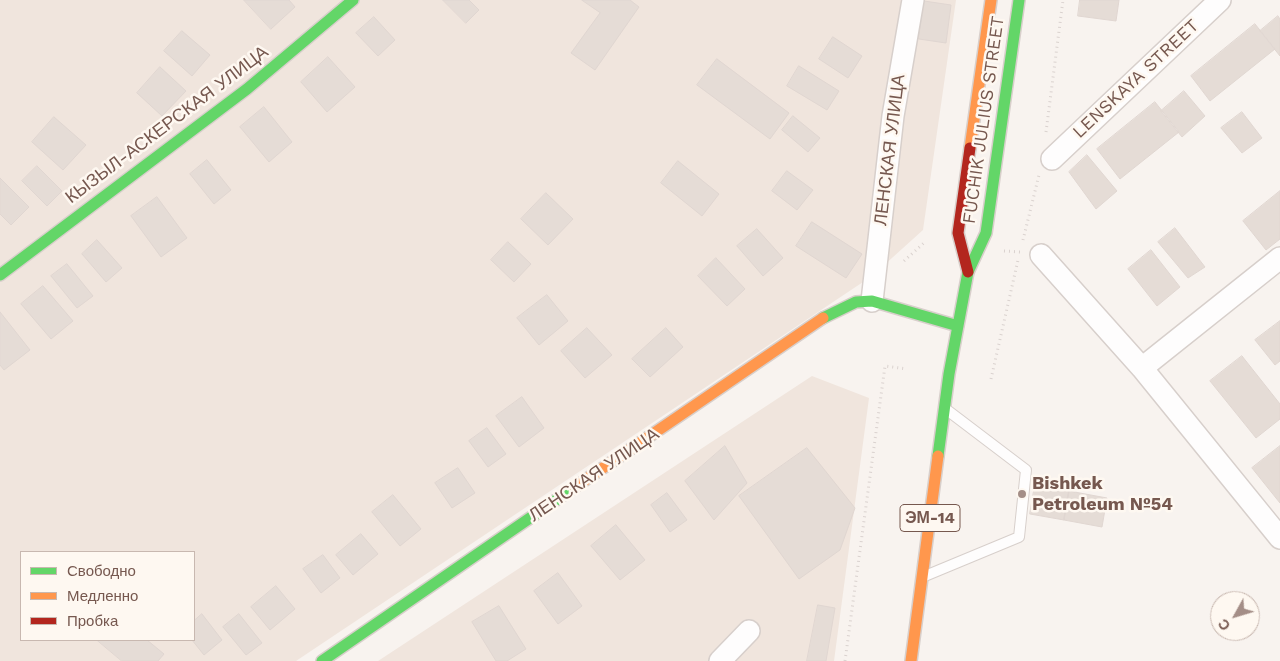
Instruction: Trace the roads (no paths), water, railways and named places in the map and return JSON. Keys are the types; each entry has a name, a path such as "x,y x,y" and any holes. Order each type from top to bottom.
{"main road":[{"name":"КЫЗЫЛ-АСКЕРСКАЯ УЛИЦА","path":"0,275 248,88 353,0"},
{"name":"FUCHIK JULIUS STREET","path":"968,272 958,233 991,0"},
{"name":"FUCHIK JULIUS STREET","path":"911,661 944,407 968,272 986,233 1019,0"},
{"name":"ЛЕНСКАЯ УЛИЦА","path":"322,661 828,315 856,302 872,301 958,326"}],"street":[{"name":"ЛЕНСКАЯ УЛИЦА","path":"872,301 893,116 913,0"},
{"name":"LENSKAYA STREET","path":"1046,165 1220,0"},
{"path":"1041,255 1142,368 1280,538"},
{"path":"1142,368 1280,258"},
{"path":"720,661 749,632"}],"lane":[{"path":"922,578 1019,537 1026,470 944,407"}],"place":[{"name":"Bishkek Petroleum №54","path":"1022,494"}]}
